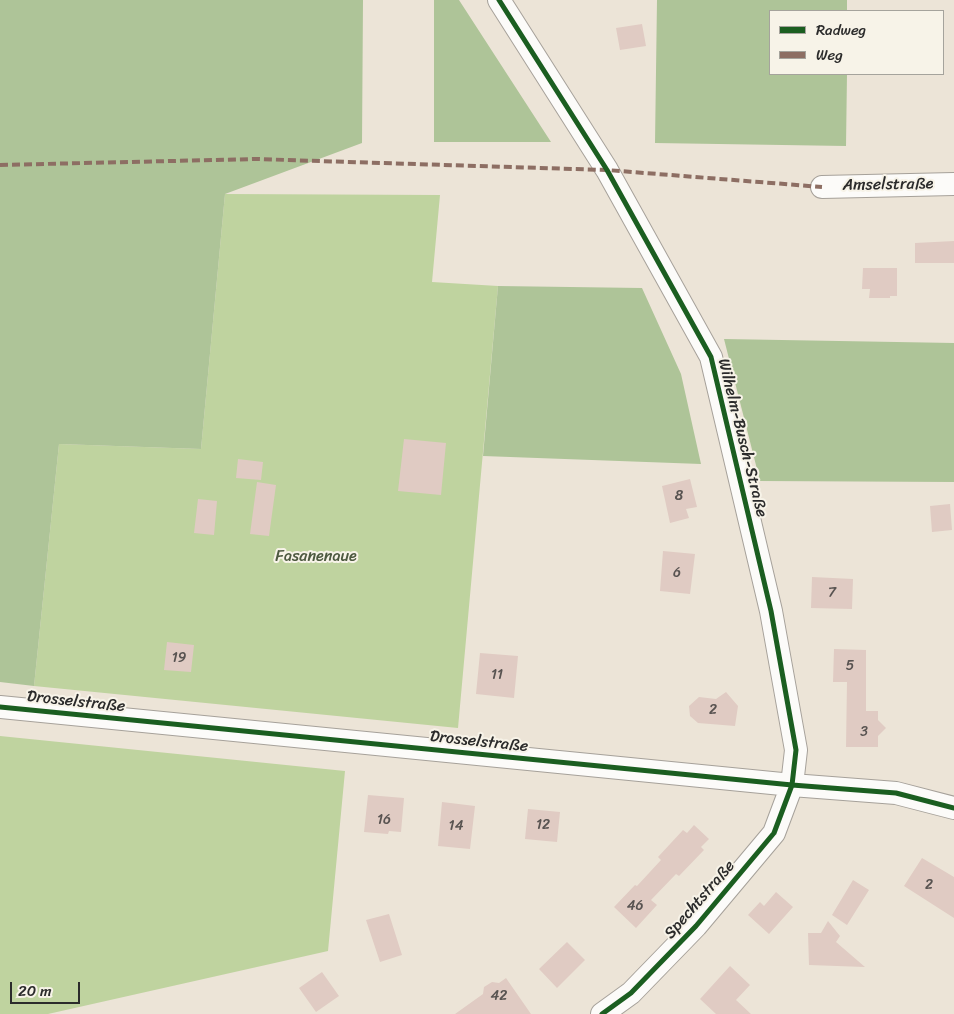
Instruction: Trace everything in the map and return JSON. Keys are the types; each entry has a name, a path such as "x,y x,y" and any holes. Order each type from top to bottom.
{"street":[{"name":"Wilhelm-Busch-Straße","path":"499,0 607,170 711,357 771,611 796,750 792,785"},
{"name":"Amselstraße","path":"822,187 954,184"},
{"name":"Drosselstraße","path":"0,707 792,785 896,792 954,808"},
{"name":"Spechtstraße","path":"602,1014 631,993 696,926 774,833 792,785"}],"green space":[{"path":"0,0 363,0 362,143 225,194 201,449 59,444 34,686 0,682"},
{"path":"434,0 459,0 551,142 434,142"},
{"path":"657,0 847,0 847,10 769,10 769,75 847,75 846,146 655,143"},
{"name":"Fasanenaue","path":"225,194 440,195 432,282 498,286 458,728 34,686 59,444 201,449"},
{"path":"498,286 642,288 681,374 701,464 483,456"},
{"path":"724,339 954,343 954,482 760,481"},
{"path":"0,736 345,771 328,951 48,1014 0,1014"}],"building":[{"path":"642,24 646,46 620,50 616,28"},
{"path":"954,241 954,263 915,263 915,243"},
{"path":"863,268 897,268 897,296 869,298 870,289 862,289"},
{"path":"404,439 446,443 441,495 398,491"},
{"path":"238,459 263,462 261,480 236,478"},
{"path":"690,479 697,507 686,509 689,518 670,523 662,486"},
{"path":"257,482 276,485 269,536 250,534"},
{"path":"198,499 217,501 214,535 194,533"},
{"path":"950,504 952,530 932,532 930,506"},
{"path":"663,551 695,554 690,594 660,591"},
{"path":"812,577 853,579 852,609 811,608"},
{"path":"167,642 194,645 191,672 164,670"},
{"path":"834,649 866,650 866,711 878,711 878,720 886,728 878,736 878,747 846,747 847,682 833,682"},
{"path":"480,653 518,656 514,698 476,694"},
{"path":"726,692 738,706 735,726 698,723 690,716 689,706 699,697 716,699"},
{"path":"368,795 404,798 401,832 389,831 388,834 364,832"},
{"path":"442,802 475,806 470,849 438,846"},
{"path":"528,809 560,812 557,842 525,839"},
{"path":"694,825 709,839 701,847 704,850 679,876 676,874 651,900 657,905 636,928 614,907 661,860 658,857 683,830 687,833"},
{"path":"922,858 954,877 954,918 904,886"},
{"path":"853,880 869,890 847,925 832,915"},
{"path":"776,892 793,907 769,934 748,915 760,902 764,906"},
{"path":"389,914 402,955 380,962 366,920"},
{"path":"828,921 840,936 836,942 865,967 809,965 808,933 821,933"},
{"path":"567,942 585,960 557,988 539,969"},
{"path":"730,966 750,985 736,1000 751,1014 716,1014 700,999"},
{"path":"322,972 339,996 316,1012 299,988"},
{"path":"506,978 531,1014 455,1014 483,994 484,987 492,982 499,983"}],"marked path":[{"path":"0,165 256,159 607,170 822,187"}],"cycle path":[{"path":"499,0 607,170 711,357 771,611 796,750 792,785 774,833 696,926 631,993 602,1014"},
{"path":"0,707 792,785 896,793 954,808"}]}
